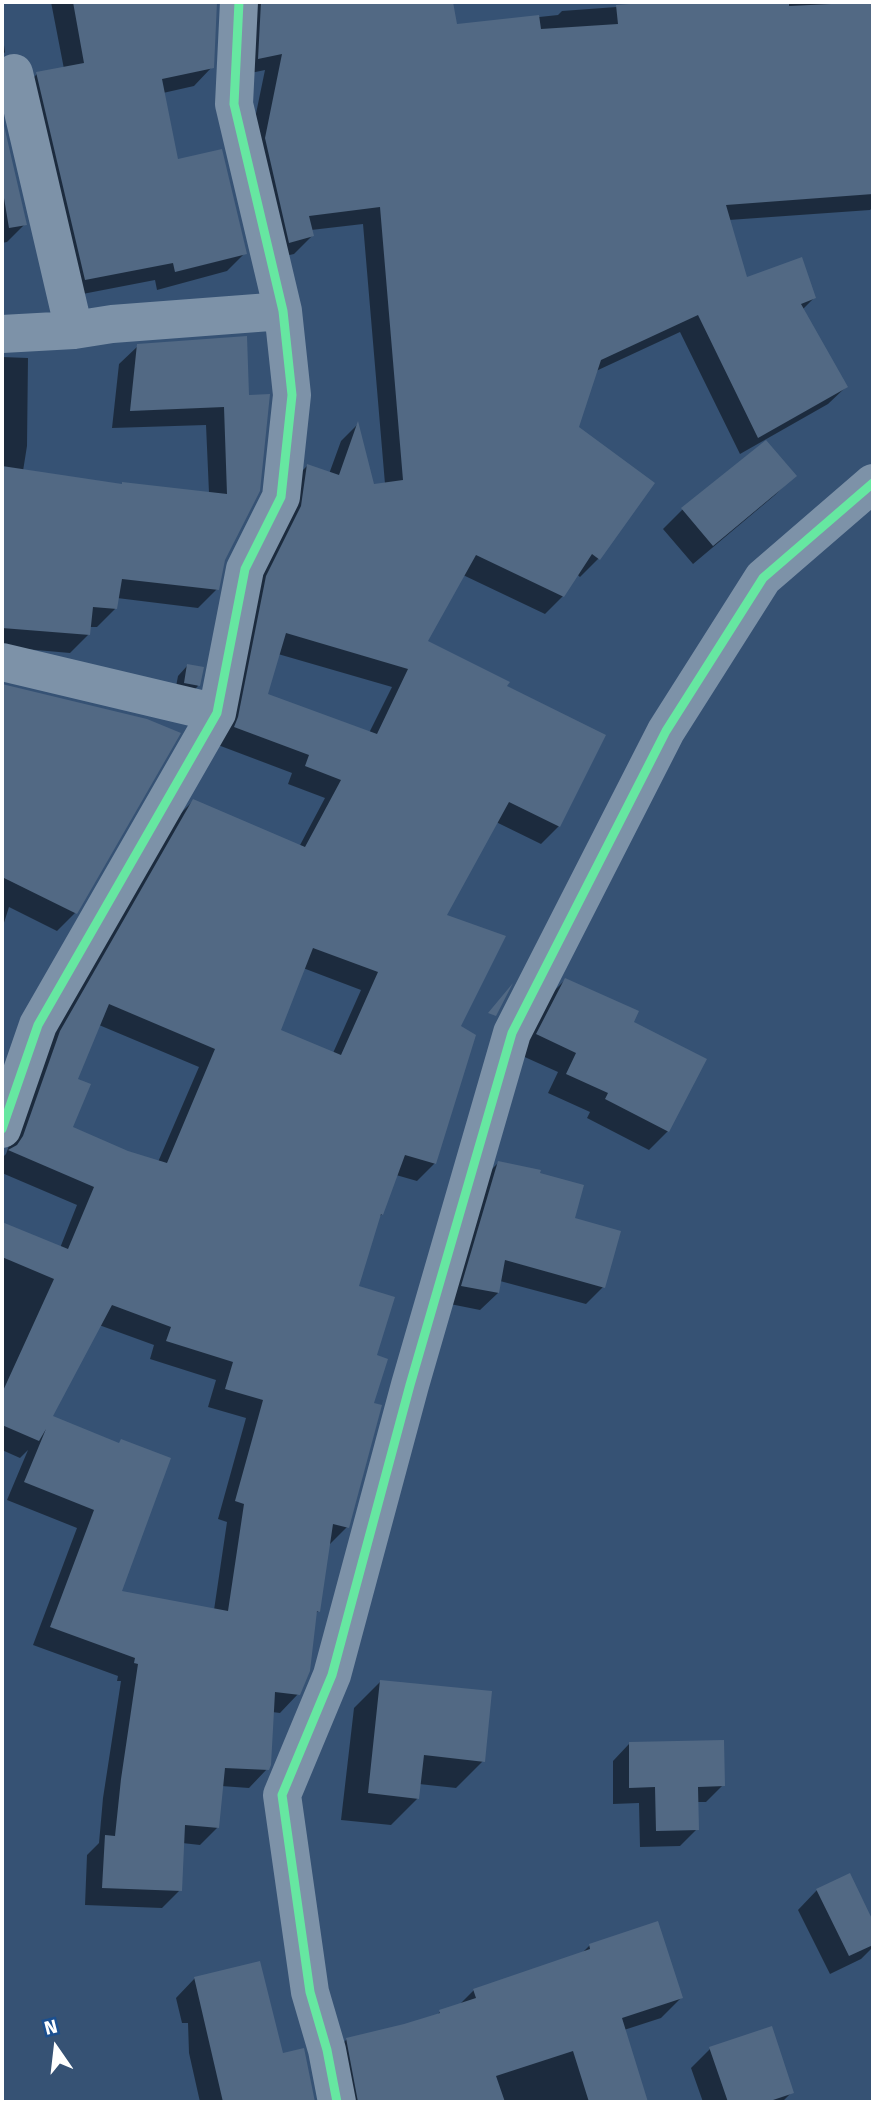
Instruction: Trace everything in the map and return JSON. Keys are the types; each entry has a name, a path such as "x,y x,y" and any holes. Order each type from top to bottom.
{"street":[{"path":"2,1129 38,1025 217,713 245,569 281,497 292,395 283,310 234,104 239,2"},
{"path":"14,73 74,330"},
{"path":"2,334 74,330 112,324 283,310"},
{"path":"337,2102 327,2050 310,1992 282,1795 332,1675 410,1385 512,1033 666,731 764,579 873,483"},
{"path":"2,662 217,713"}],"building":[{"path":"73,2 217,2 214,68 162,79 178,159 222,149 247,254 175,272 173,263 85,280 36,72 84,63"},
{"path":"261,2 453,2 457,24 539,15 541,29 618,24 616,5 657,2 789,2 789,6 873,2 873,194 726,205 747,277 802,257 816,298 801,304 848,387 758,438 698,315 601,360 579,427 655,483 600,560 592,554 564,597 476,555 428,641 510,682 507,686 606,735 560,827 509,802 447,915 506,936 461,1026 476,1035 436,1164 405,1155 383,1215 381,1214 359,1286 395,1297 377,1355 388,1359 374,1403 382,1405 349,1528 333,1524 320,1612 317,1611 310,1671 300,1695 275,1692 269,1770 225,1768 219,1828 185,1825 182,1891 102,1888 105,1835 115,1836 138,1664 134,1663 135,1658 50,1627 94,1510 24,1482 46,1429 39,1441 2,1425 2,1393 54,1279 2,1257 2,1222 68,1249 94,1187 8,1150 17,1145 23,1136 60,1031 193,799 305,847 341,780 305,766 309,755 234,727 266,576 301,506 307,464 339,475 358,421 374,484 403,480 380,207 309,216 314,236 289,243 265,138 282,54 258,59","holes":["286,633 408,669 377,734 268,694","313,948 378,972 341,1055 281,1030","109,1004 215,1049 167,1163 128,1151 73,1127 91,1084 78,1079","112,1305 171,1327 166,1341 233,1362 225,1389 263,1400 235,1501 244,1504 228,1611 122,1591 171,1458 121,1439 119,1443 53,1416"]},
{"path":"2,117 27,225 9,228 2,186"},
{"path":"247,336 249,395 270,394 260,491 225,560 219,590 122,579 117,609 93,607 90,635 2,628 2,466 122,484 227,494 224,407 130,411 137,344"},
{"path":"766,440 797,476 713,546 681,508"},
{"path":"187,664 204,667 200,686 184,683"},
{"path":"2,684 147,719 181,733 77,914 2,877"},
{"path":"565,978 639,1011 634,1022 707,1059 669,1132 605,1099 608,1093 566,1074 576,1053 536,1034"},
{"path":"513,983 496,1016 488,1013"},
{"path":"498,1161 541,1170 540,1173 584,1185 575,1218 621,1231 605,1288 505,1260 499,1293 461,1286"},
{"path":"380,1680 492,1691 485,1762 424,1755 419,1799 368,1793"},
{"path":"724,1740 725,1786 698,1787 699,1830 656,1831 655,1787 629,1788 629,1742"},
{"path":"850,1873 873,1921 873,1945 849,1956 816,1889"},
{"path":"658,1921 683,1998 622,2018 648,2102 589,2102 573,2051 496,2076 505,2102 358,2102 346,2038 440,2013 439,2010 476,1998 473,1989 590,1949 589,1944"},
{"path":"260,1961 283,2053 304,2048 315,2102 223,2102 194,1977"},
{"path":"772,2026 794,2093 767,2102 728,2102 709,2047"}],"cycle path":[{"path":"2,1129 38,1025 217,713 245,569 281,497 292,395 283,311 234,104 239,2"},
{"path":"337,2102 327,2050 310,1992 282,1795 332,1675 410,1385 512,1033 666,731 763,578 873,483"}]}
